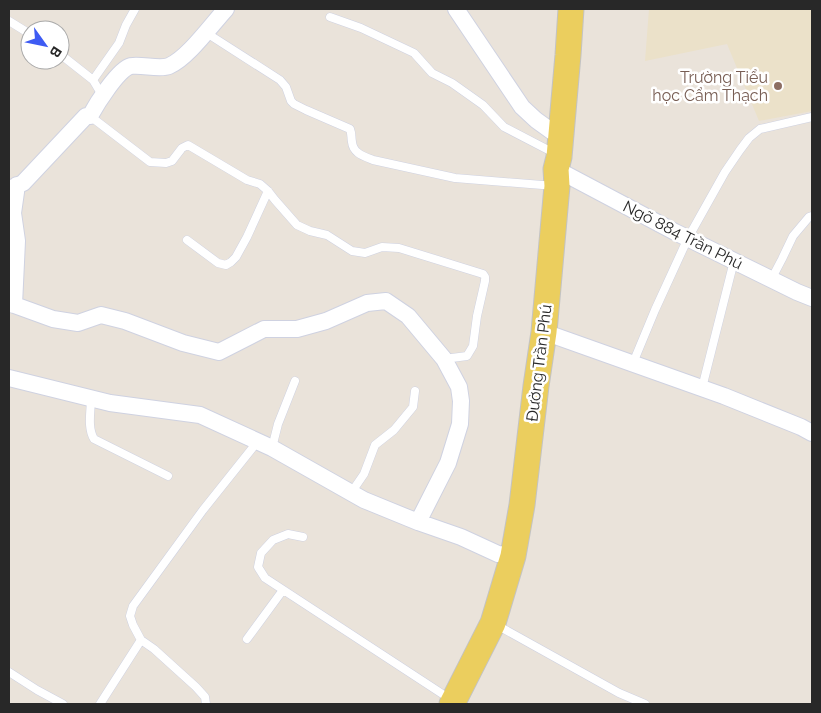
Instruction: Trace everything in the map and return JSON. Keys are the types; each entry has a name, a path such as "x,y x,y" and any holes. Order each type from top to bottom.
{"main road":[{"name":"Đường Trần Phú","path":"453,703 493,623 513,556 522,505 544,332 571,9"}],"street":[{"path":"226,9 185,55 168,66 130,66 123,70 102,96 90,116 86,116 23,182 13,187 13,214 17,241 11,304 53,319 78,323 101,315 125,320 183,343 219,352 264,329 297,329 326,321 367,303 386,301 408,316 444,358 459,387 460,424 448,463 418,522"},
{"name":"Ngõ 884 Trần Phú","path":"456,9 522,106 536,120 558,163 688,238 771,280 812,298"},
{"path":"544,332 702,388 812,433"},
{"path":"9,378 110,403 200,415 265,445 364,500 460,537 498,554 513,556"}],"lane":[{"path":"94,80 119,43 135,9"},
{"path":"330,17 361,28 414,53 432,73 452,83 483,104 504,127 558,163"},
{"path":"9,21 20,28"},
{"path":"205,32 280,80 286,87 294,104 350,129 353,149 360,155 373,160 455,178 558,163"},
{"path":"70,62 94,80 102,96"},
{"path":"90,116 150,162 166,163 172,161 182,148 188,145 247,180 260,184 297,225 310,231 327,235 352,251 365,253 382,247 399,248 484,276 485,281 477,316 473,346 466,356 444,358"},
{"path":"633,363 688,238 725,172 740,150 749,138 760,129 812,118"},
{"path":"187,240 218,263 226,265 231,262 236,257 247,237 268,191"},
{"path":"771,280 793,236 812,216"},
{"path":"702,388 734,261"},
{"path":"206,704 205,697 196,687 154,649 141,640 130,616 133,606 203,510 265,445 278,424 295,381"},
{"path":"351,493 364,474 375,445 394,430 412,407 416,392"},
{"path":"91,398 90,428 94,439 168,476"},
{"path":"303,537 288,534 273,540 261,553 258,567 265,578 453,703"},
{"path":"247,639 283,590"},
{"path":"493,623 619,693 645,704"},
{"path":"100,704 141,640"},
{"path":"9,672 63,704"}],"shaded area":[{"name":"Trường Tiểu học Cẩm Thạch","path":"649,9 812,9 812,111 759,121 727,44 645,61"}],"place":[{"name":"Trường Tiểu học Cẩm Thạch","path":"778,86"}]}
